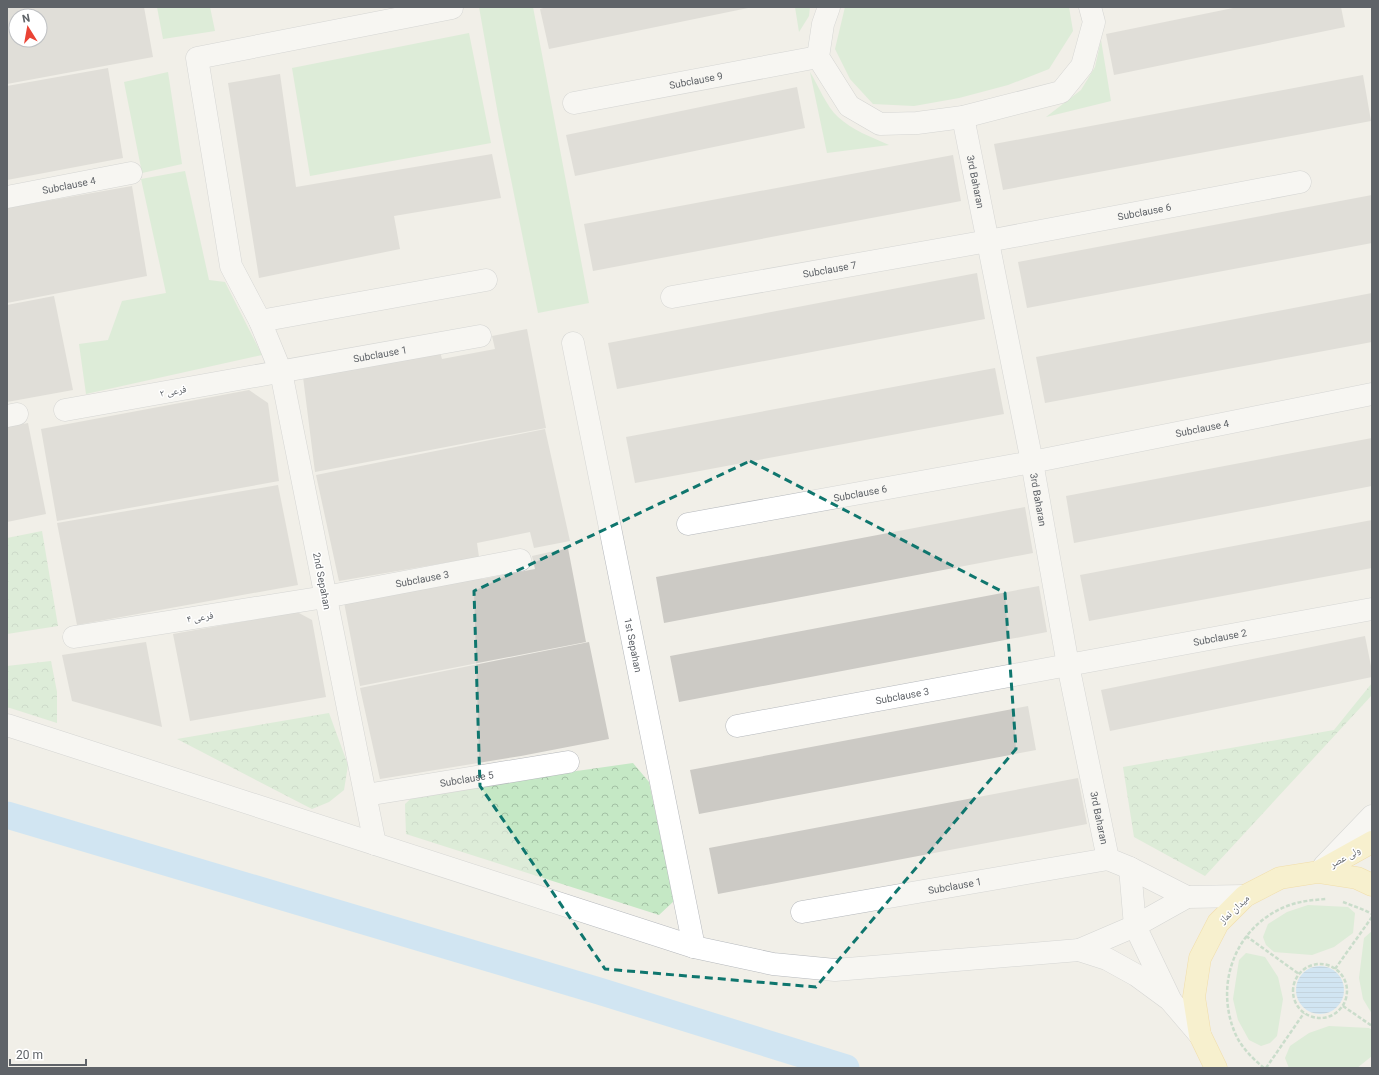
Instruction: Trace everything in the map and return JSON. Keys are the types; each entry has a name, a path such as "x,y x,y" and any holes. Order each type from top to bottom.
{"main road":[{"name":"ولی عصر","path":"1318,872 1372,842"},
{"name":"میدان نماز","path":"1216,1068 1200,1035 1194,997 1200,958 1218,923 1245,896 1280,878 1318,872 1357,878 1372,885"}],"street":[{"name":"2nd Sepahan","path":"375,844 281,372 260,321 231,266 197,58 452,7"},
{"path":"828,7 823,24 818,57 849,106 880,124 917,123 963,117 1061,92 1082,66 1094,22 1090,7"},
{"name":"Subclause 9","path":"574,103 818,57"},
{"name":"3rd Baharan","path":"963,117 1032,462 1068,665 1108,859 1130,868 1187,897"},
{"name":"Subclause 4","path":"7,197 131,173"},
{"name":"Subclause 6","path":"988,241 1300,182"},
{"name":"Subclause 7","path":"672,297 988,241"},
{"path":"260,321 486,280"},
{"name":"Subclause 1","path":"281,372 480,336"},
{"name":"1st Sepahan","path":"573,343 694,948"},
{"name":"فرعی ۲","path":"65,410 281,372"},
{"name":"Subclause 4","path":"1032,462 1372,394"},
{"name":"Subclause 6","path":"688,524 1032,462"},
{"name":"Subclause 3","path":"325,597 520,560"},
{"name":"فرعی ۴","path":"74,637 325,597"},
{"name":"Subclause 2","path":"1068,665 1372,609"},
{"name":"Subclause 3","path":"737,726 1068,665"},
{"path":"7,725 694,948 773,964 835,970 1079,950 1135,926 1187,897 1245,896"},
{"name":"Subclause 5","path":"366,795 568,762"},
{"path":"1318,872 1372,816"},
{"name":"Subclause 1","path":"802,912 1108,859"},
{"path":"1130,868 1135,926 1170,1000"},
{"path":"1079,950 1107,959 1136,975 1170,1000 1200,1035"}],"path":[{"path":"1304,1013 1265,1068 1249,1055 1235,1033 1227,1009 1227,983 1233,958 1246,936 1265,918 1287,906 1306,900 1333,900"},
{"path":"1335,969 1372,916 1364,910 1339,902"},
{"path":"1246,936 1298,974"},
{"path":"1313,964 1332,966 1345,979 1347,988 1343,1006 1329,1016 1320,1018 1312,1017 1304,1013 1298,1007 1294,999 1294,982 1298,974 1313,964"},
{"path":"1343,1006 1372,1026"}],"highlighted area":[{"path":"750,461 1005,593 1016,749 816,987 605,969 480,786 474,591"}],"green space":[{"path":"157,7 210,7 215,31 163,39"},
{"path":"479,7 533,7 589,303 538,313 499,120"},
{"path":"795,7 810,7 809,16 799,32"},
{"path":"845,7 1069,7 1073,31 1049,69 1008,85 959,98 914,106 873,104 850,79 835,49"},
{"path":"469,33 491,143 310,176 292,68"},
{"path":"1101,40 1111,101 1046,117 1081,90 1095,67"},
{"path":"168,72 182,164 142,173 124,82"},
{"path":"810,72 826,101 843,122 889,145 827,153"},
{"path":"185,171 209,280 225,282 262,355 86,394 79,344 108,340 122,301 166,293 141,179"},
{"path":"42,531 58,626 7,634 7,538"},
{"path":"51,661 57,692 57,723 7,707 7,666"},
{"path":"1372,683 1372,695 1205,876 1134,837 1123,767 1334,730"},
{"path":"329,713 348,765 344,790 329,802 312,809 177,739"},
{"path":"633,763 649,782 674,901 659,915 406,834 405,804 416,794"},
{"path":"1308,905 1348,907 1355,913 1353,933 1334,947 1312,955 1274,952 1266,945 1263,937 1268,924 1287,912"},
{"path":"1372,931 1372,1014 1363,999 1359,978 1364,938"},
{"path":"1246,953 1265,957 1278,977 1283,999 1277,1036 1270,1043 1261,1046 1249,1040 1238,1020 1233,999 1239,960"},
{"path":"1329,1026 1369,1028 1372,1030 1372,1056 1357,1068 1289,1068 1285,1058 1290,1046 1309,1033"}],"water":[{"path":"1315,966 1325,966 1334,970 1340,976 1343,981 1343,999 1334,1010 1325,1014 1315,1014 1306,1010 1300,1004 1296,995 1296,985 1300,976 1306,970"}],"building":[{"path":"7,7 144,7 153,57 7,84"},
{"path":"547,7 748,8 549,49 540,9"},
{"path":"1238,7 1341,7 1345,27 1114,75 1106,34"},
{"path":"108,68 123,158 7,180 7,86"},
{"path":"280,74 296,187 492,154 501,198 394,216 400,249 259,278 228,83"},
{"path":"1363,75 1371,121 1003,190 994,144"},
{"path":"797,87 805,128 575,176 566,135"},
{"path":"953,155 961,201 593,271 584,224"},
{"path":"132,186 147,276 7,303 7,208"},
{"path":"1372,195 1372,243 1027,308 1018,262"},
{"path":"977,273 985,319 617,389 608,343"},
{"path":"1372,293 1372,342 1045,403 1036,357"},
{"path":"54,296 73,390 7,402 7,305"},
{"path":"527,329 546,428 315,472 303,377 440,352 442,359 495,349 492,336"},
{"path":"995,368 1004,414 635,483 626,437"},
{"path":"249,390 268,403 279,481 57,521 41,429"},
{"path":"28,423 46,514 7,522 7,427"},
{"path":"545,429 570,541 534,548 530,532 477,543 479,557 339,581 316,475"},
{"path":"1372,438 1372,486 1074,543 1066,496"},
{"path":"278,485 298,585 77,625 57,523"},
{"path":"1025,507 1033,553 664,623 656,577"},
{"path":"1372,520 1372,568 1089,621 1080,575"},
{"path":"568,548 586,642 360,686 343,597 480,572 482,579 535,569 532,556"},
{"path":"1039,586 1047,632 679,702 670,656"},
{"path":"297,612 312,620 326,697 190,721 173,634"},
{"path":"1365,636 1372,677 1110,731 1101,690"},
{"path":"146,642 162,727 72,701 62,655"},
{"path":"589,642 609,739 521,756 380,779 360,688"},
{"path":"1028,706 1036,750 699,814 690,770"},
{"path":"1078,778 1087,824 718,894 709,848"}],"waterway":[{"path":"7,815 599,991 846,1068"}]}
